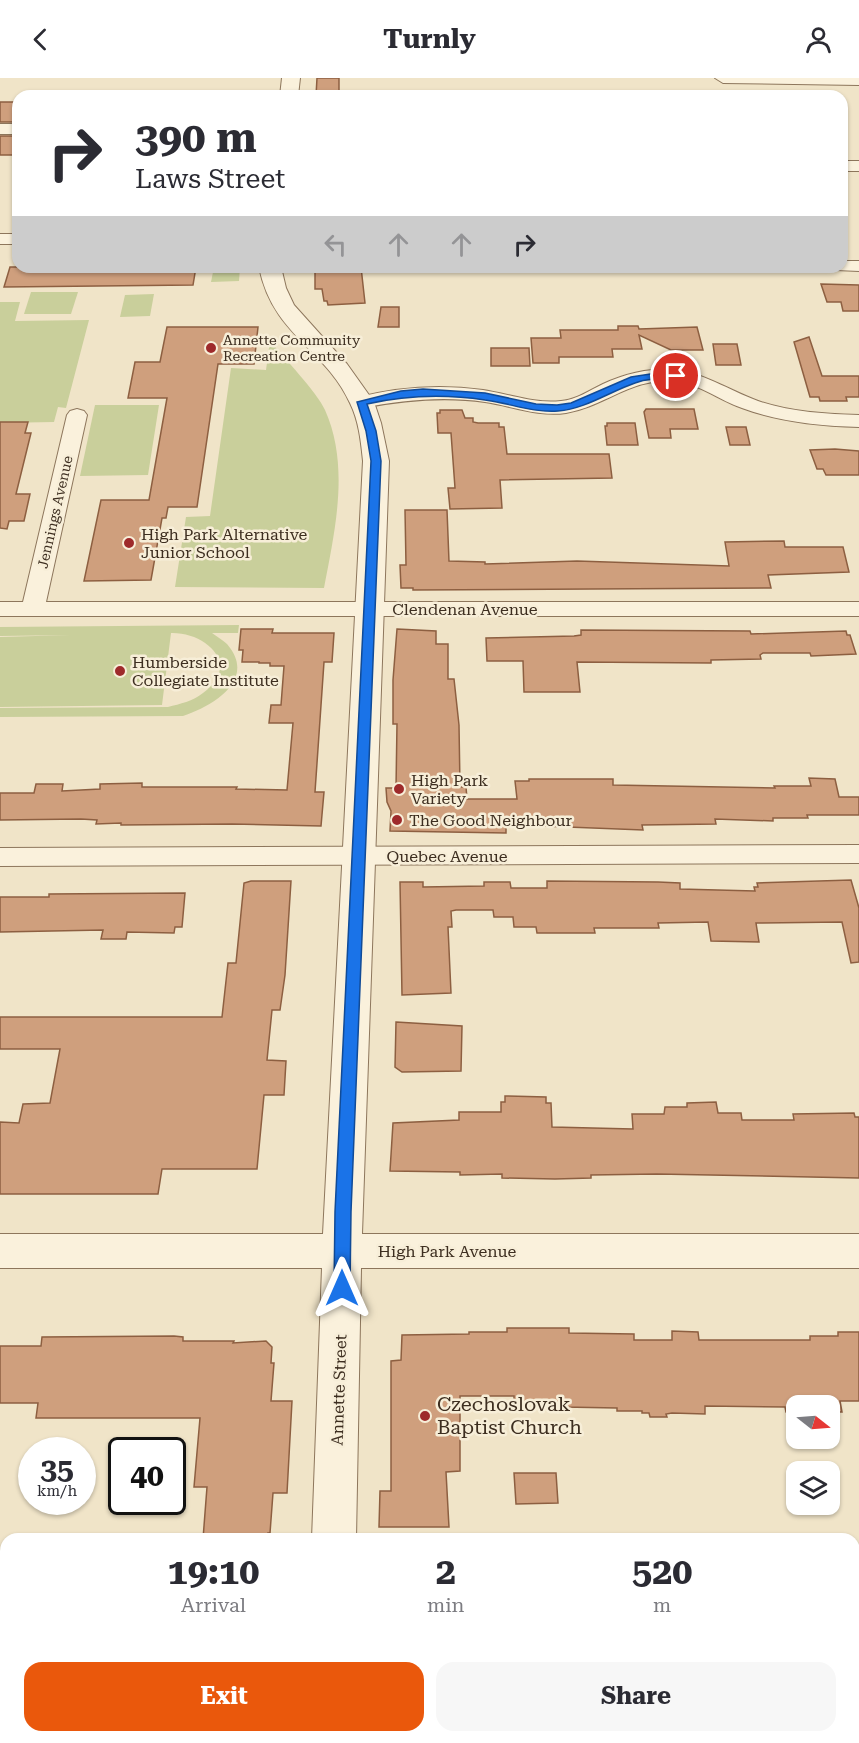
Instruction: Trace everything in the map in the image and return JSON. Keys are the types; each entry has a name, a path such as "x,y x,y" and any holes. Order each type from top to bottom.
{"street":[{"path":"723,78 859,80"},
{"name":"Annette Street","path":"271,273 273,283 287,311 339,370 362,402 371,431 376,461 342,1252 334,1533"},
{"path":"362,402 423,392 485,396 536,407 557,408 573,405 634,380 665,375 696,381 765,409 811,418 859,421"},
{"name":"Jennings Avenue","path":"33,609 77,415"},
{"name":"Clendenan Avenue","path":"0,609 859,609"},
{"name":"Quebec Avenue","path":"0,857 859,854"},
{"name":"High Park Avenue","path":"0,1251 859,1251"}],"green space":[{"path":"213,273 240,273 239,281 211,282"},
{"path":"31,292 78,292 71,314 24,314"},
{"path":"154,294 150,316 120,317 125,295"},
{"path":"0,302 20,302 15,321 89,320 66,408 58,407 54,422 0,423"},
{"path":"270,341 315,394 325,410 333,431 339,476 338,498 324,588 175,587 186,517 210,516 231,368 266,370"},
{"path":"95,405 159,405 148,475 80,476"},
{"name":"Humberside Collegiate Institute","path":"239,625 238,633 212,633 227,644 235,657 237,669 234,680 228,690 218,698 194,712 183,716 0,717 0,708 168,707 186,702 203,693 214,682 219,672 219,661 215,652 207,644 184,634 171,633 162,705 0,707 0,637 72,635 0,636 0,627"}],"building":[{"path":"317,78 339,78 339,90 316,90"},
{"path":"0,102 12,102 12,122 0,122"},
{"path":"0,136 12,136 12,155 0,155"},
{"path":"10,267 12,267 12,273 195,273 193,285 4,287"},
{"path":"315,273 362,273 365,303 328,305 327,301 324,301 322,289 315,289"},
{"path":"821,284 859,285 859,311 843,311 841,302 827,302"},
{"path":"381,307 399,307 399,327 378,327"},
{"path":"618,326 638,326 639,329 697,327 703,350 671,350 639,335 642,349 612,349 613,357 559,357 559,363 533,363 531,338 561,338 560,330 618,330"},
{"path":"167,327 258,327 254,364 218,364 197,507 168,507 166,518 162,518 151,580 84,581 101,500 149,500 167,398 128,398 135,362 160,362"},
{"path":"809,337 822,376 859,376 859,397 846,397 847,401 820,401 819,397 810,397 794,342"},
{"path":"713,344 737,344 741,365 716,365"},
{"path":"491,348 529,348 530,366 491,366"},
{"path":"646,409 694,409 698,429 670,429 671,438 649,438 644,412"},
{"path":"440,410 462,410 465,418 473,418 473,422 499,423 499,427 504,427 507,454 609,454 612,478 500,480 502,508 450,509 448,488 455,488 451,433 438,433 437,413 440,413"},
{"path":"0,422 28,422 25,433 31,433 16,494 30,494 24,521 9,521 7,529 0,528"},
{"path":"607,423 635,423 638,445 607,445 605,426"},
{"path":"726,427 746,427 750,445 730,445"},
{"path":"810,450 859,451 859,475 826,475 823,469 817,469"},
{"path":"405,510 447,510 449,561 485,562 485,564 577,561 729,566 725,542 784,541 785,547 843,547 849,572 768,575 771,588 413,590 413,588 401,588 400,565 406,565"},
{"path":"241,629 273,629 272,633 334,633 332,662 324,662 315,792 324,792 321,826 121,825 121,823 96,824 97,820 81,819 0,820 0,793 34,793 36,784 63,784 62,791 100,789 100,784 142,783 142,787 237,787 236,789 287,790 293,723 269,723 271,705 281,705 284,666 242,662 243,650 239,650"},
{"path":"397,629 436,631 436,644 448,644 448,679 454,679 459,725 460,787 466,787 467,799 517,799 515,781 529,781 529,779 613,779 613,785 775,788 774,786 811,786 809,778 835,779 839,797 859,797 859,815 807,815 808,818 773,818 773,821 715,819 716,824 642,825 643,830 542,826 506,827 506,833 390,831 391,811 387,802 386,788 396,788 397,724 393,724 393,680"},
{"path":"581,630 750,631 751,634 846,631 847,635 850,635 856,654 811,656 810,653 763,653 760,655 761,659 711,660 711,663 577,662 580,692 524,692 523,661 487,661 486,638 574,636 581,635"},
{"path":"851,880 859,908 859,962 851,963 842,922 756,923 759,942 711,941 708,922 658,923 659,928 594,928 595,933 537,933 536,927 514,927 513,917 494,917 493,910 456,910 451,911 452,927 448,927 451,993 402,995 400,882 423,882 423,887 484,886 484,882 510,882 511,888 547,888 547,881 658,882 680,883 680,889 755,891 754,887 758,887 757,883"},
{"path":"291,881 285,975 280,1010 272,1010 267,1060 286,1061 284,1095 264,1095 257,1169 162,1169 158,1194 0,1194 0,1122 19,1123 23,1104 50,1103 60,1049 0,1049 0,1017 222,1017 228,963 236,963 244,883"},
{"path":"185,893 182,927 175,927 174,933 127,932 126,939 101,939 103,930 0,932 0,897 49,897 49,894"},
{"path":"396,1022 462,1026 461,1071 402,1072 395,1067"},
{"path":"505,1096 546,1097 546,1103 551,1103 552,1127 633,1129 632,1114 664,1114 665,1107 687,1107 687,1103 716,1102 718,1113 741,1113 742,1120 794,1120 793,1114 854,1113 855,1117 859,1117 859,1178 657,1174 591,1175 591,1178 555,1179 502,1178 502,1174 460,1175 460,1172 390,1171 393,1123 459,1120 459,1112 501,1112 501,1102 505,1102"},
{"path":"507,1328 569,1328 569,1333 634,1334 634,1340 672,1340 672,1331 698,1332 699,1340 810,1340 810,1336 838,1336 838,1332 859,1332 859,1401 840,1401 840,1395 786,1395 786,1412 785,1407 705,1406 705,1414 672,1413 666,1414 667,1417 650,1417 649,1413 642,1413 642,1411 617,1411 617,1408 563,1407 562,1402 514,1402 514,1396 460,1396 460,1471 446,1472 449,1527 379,1527 380,1491 391,1491 391,1361 401,1360 402,1335 507,1332"},
{"path":"174,1336 183,1337 183,1341 234,1341 233,1343 266,1341 272,1347 271,1363 274,1363 271,1401 292,1401 287,1493 273,1493 270,1533 203,1533 207,1487 194,1487 200,1418 36,1418 38,1403 0,1403 0,1346 41,1346 42,1337"},
{"path":"514,1473 556,1473 558,1503 516,1504"}],"place":[{"name":"Annette Community Recreation Centre","path":"211,348"},
{"name":"High Park Alternative Junior School","path":"129,543"},
{"name":"Humberside Collegiate Institute","path":"120,671"},
{"name":"High Park Variety","path":"399,789"},
{"name":"The Good Neighbour","path":"397,820"},
{"name":"Czechoslovak Baptist Church","path":"425,1416"}],"route":[{"path":"342,1288 343,1212 376,461 371,431 362,402 423,392 485,396 536,407 557,408 573,405 634,380 646,377 676,376"}]}
